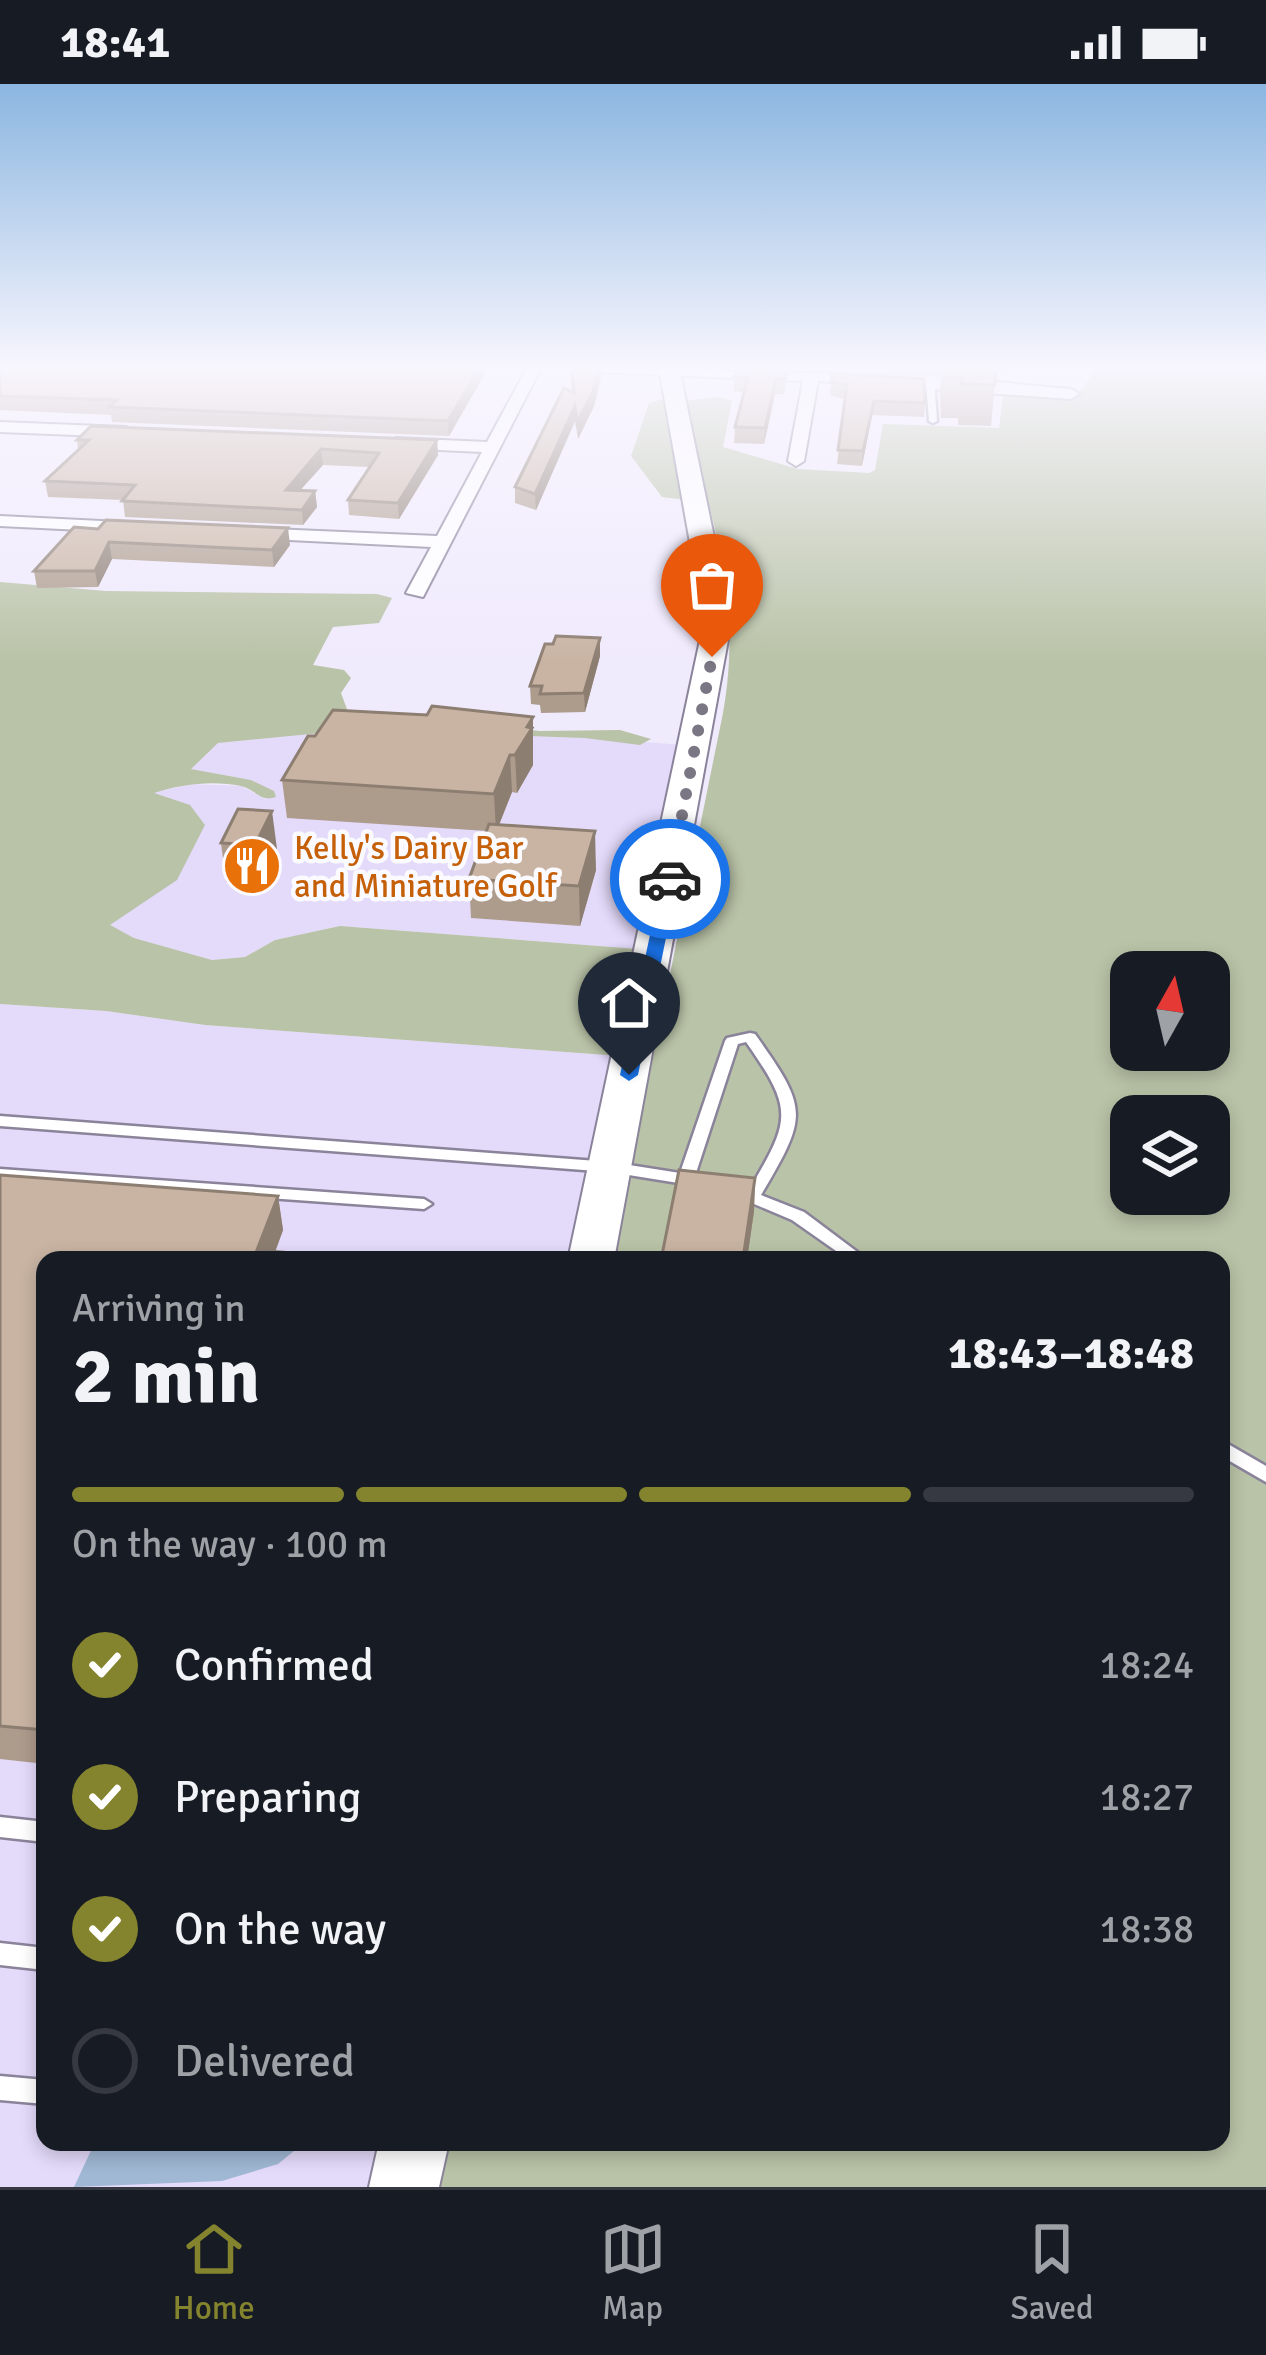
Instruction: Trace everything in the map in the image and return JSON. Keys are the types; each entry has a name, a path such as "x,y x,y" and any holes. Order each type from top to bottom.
{"street":[{"path":"416,593 482,466"},
{"path":"593,1251 714,640 708,573 683,466"},
{"path":"0,521 163,529"},
{"path":"232,532 442,542"},
{"path":"404,2187 412,2151"}],"lane":[{"path":"687,1177 732,1041 750,1036 789,1097 790,1114 754,1194"},
{"path":"0,1121 610,1167 687,1177 754,1194 849,1251"},
{"path":"0,1174 424,1204"},
{"path":"1230,1453 1266,1475"},
{"path":"0,1827 36,1831"},
{"path":"0,1954 36,1958"},
{"path":"0,2088 36,2091"}],"shaded area":[{"path":"439,727 684,745 638,949 340,926 275,940 245,957 212,960 109,926 133,907 152,793 190,784 241,786 267,800 251,780 190,769 218,743"},
{"path":"0,1004 106,1011 205,1025 620,1056 578,1251 36,1251 36,2151 386,2151 378,2187 0,2187"}],"green space":[{"path":"639,466 678,466 686,500 662,497"},
{"path":"699,466 788,466 869,473 876,466 1266,466 1266,2187 429,2187 435,2151 1230,2151 1230,1251 614,1251 728,671 726,592"},
{"path":"0,582 106,591 377,594 392,598 379,623 333,627 313,665 344,670 351,678 341,693 348,712 540,731 620,730 651,739 640,745 585,738 352,730 218,743 191,769 251,780 274,791 276,797 220,783 154,793 190,805 205,825 177,880 110,925 134,938 212,960 245,957 275,940 340,926 638,949 620,1056 205,1025 106,1011 0,1004"}],"water":[{"path":"91,2151 294,2151 278,2164 222,2181 74,2187"}],"building":[{"path":"61,466 306,466 286,490 315,491 302,510 122,501 135,485 45,481"},
{"path":"370,466 421,466 398,503 348,500"},
{"path":"525,466 548,466 535,494 515,487"},
{"path":"106,520 288,528 272,550 109,542 95,571 34,571 74,527 98,529"},
{"path":"556,636 600,638 584,693 540,694 542,686 530,686 545,644 553,644"},
{"path":"432,706 533,717 527,727 532,728 515,755 510,755 494,794 282,780 308,736 315,736 333,710 427,715"},
{"path":"238,809 272,811 255,845 221,843"},
{"path":"489,824 595,831 579,886 469,879"},
{"path":"679,1170 755,1178 744,1251 663,1251"},
{"path":"0,1175 278,1196 257,1250 269,1251 36,1251 36,1729 0,1726"}],"way so far":[{"path":"670,879 712,657"}],"place":[{"name":"Kelly's Dairy Bar and Miniature Golf","path":"252,866"}],"route":[{"path":"629,1075 670,879"}]}
